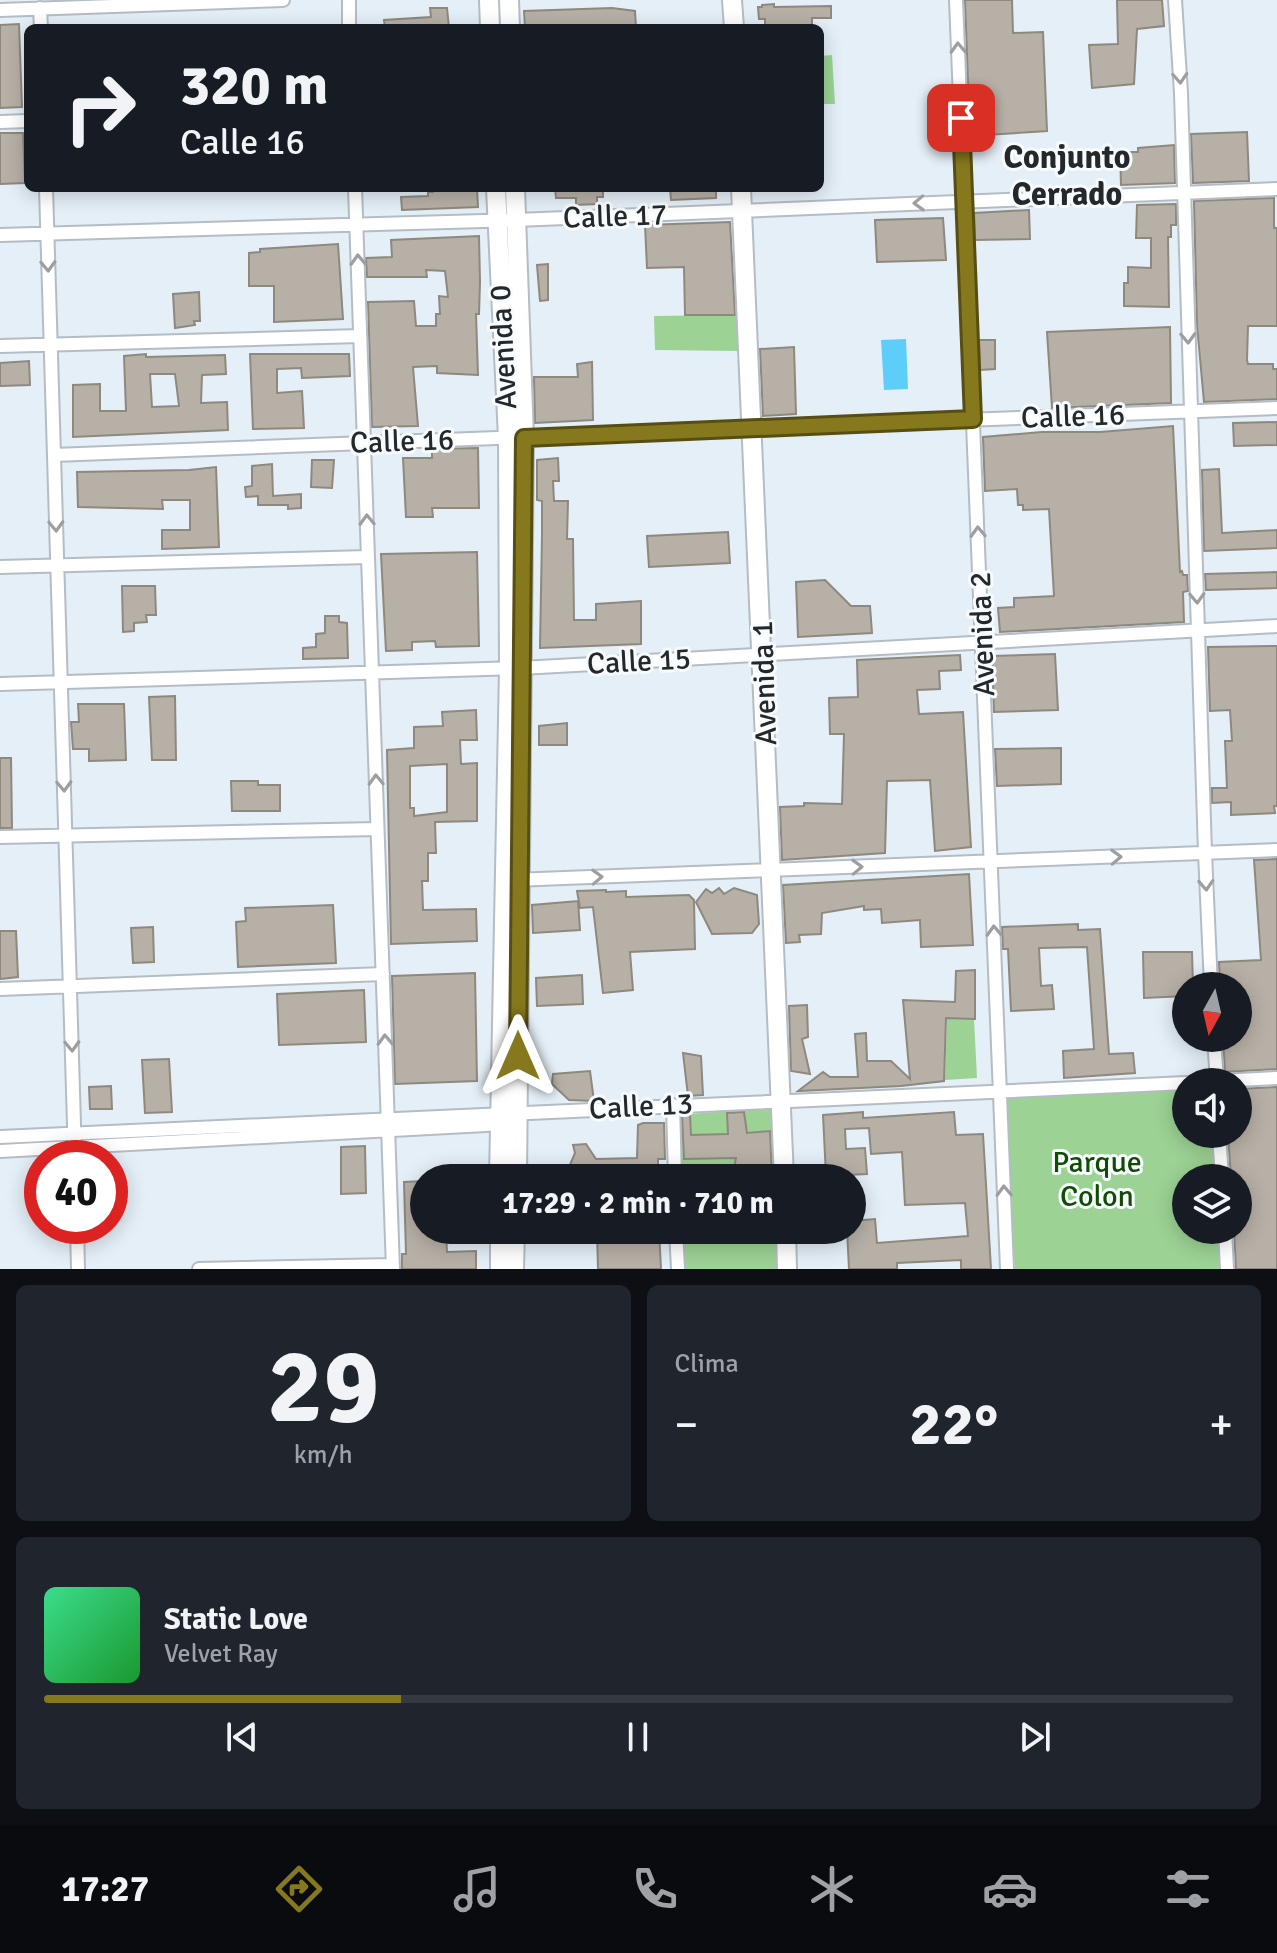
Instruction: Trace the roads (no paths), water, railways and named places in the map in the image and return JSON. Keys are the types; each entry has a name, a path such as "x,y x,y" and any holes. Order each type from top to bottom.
{"street":[{"path":"0,10 283,0"},
{"path":"349,0 349,24"},
{"path":"489,0 490,24"},
{"path":"509,0 510,24"},
{"path":"732,0 734,24"},
{"name":"Avenida 2","path":"956,0 1007,1269"},
{"path":"1175,0 1210,972"},
{"path":"40,8 41,24"},
{"path":"0,122 24,121"},
{"name":"Calle 17","path":"0,235 506,220 1277,189"},
{"path":"46,192 75,1140"},
{"path":"199,1269 392,1267 355,192"},
{"name":"Avenida 0","path":"497,192 506,220 516,438 509,1118 515,1164"},
{"name":"Avenida 0","path":"506,220 514,192"},
{"name":"Avenida 1","path":"741,192 783,1164"},
{"path":"0,346 360,336"},
{"name":"Calle 16","path":"54,455 1277,408"},
{"path":"0,567 368,557"},
{"name":"Calle 15","path":"0,684 515,668 1277,626"},
{"path":"0,837 377,829"},
{"path":"512,880 1277,850"},
{"path":"0,989 383,974"},
{"path":"1252,1080 1277,1078"},
{"name":"Calle 13","path":"128,1142 673,1105 1172,1084"},
{"path":"673,1105 675,1164"},
{"name":"Avenida 0","path":"501,1164 509,1118"},
{"name":"Calle 13","path":"0,1137 25,1140"},
{"name":"Calle 13","path":"0,1151 24,1149"},
{"path":"77,1244 78,1269"},
{"path":"500,1244 500,1269"},
{"path":"514,1269 515,1244"},
{"path":"677,1244 678,1269"},
{"path":"786,1244 787,1269"},
{"path":"1226,1244 1227,1269"}],"water":[{"path":"906,339 908,389 884,390 881,340"}],"district":[{"name":"Conjunto Cerrado","path":"1067,176"}],"park label":[{"name":"Parque Colon","path":"1097,1179"}]}
